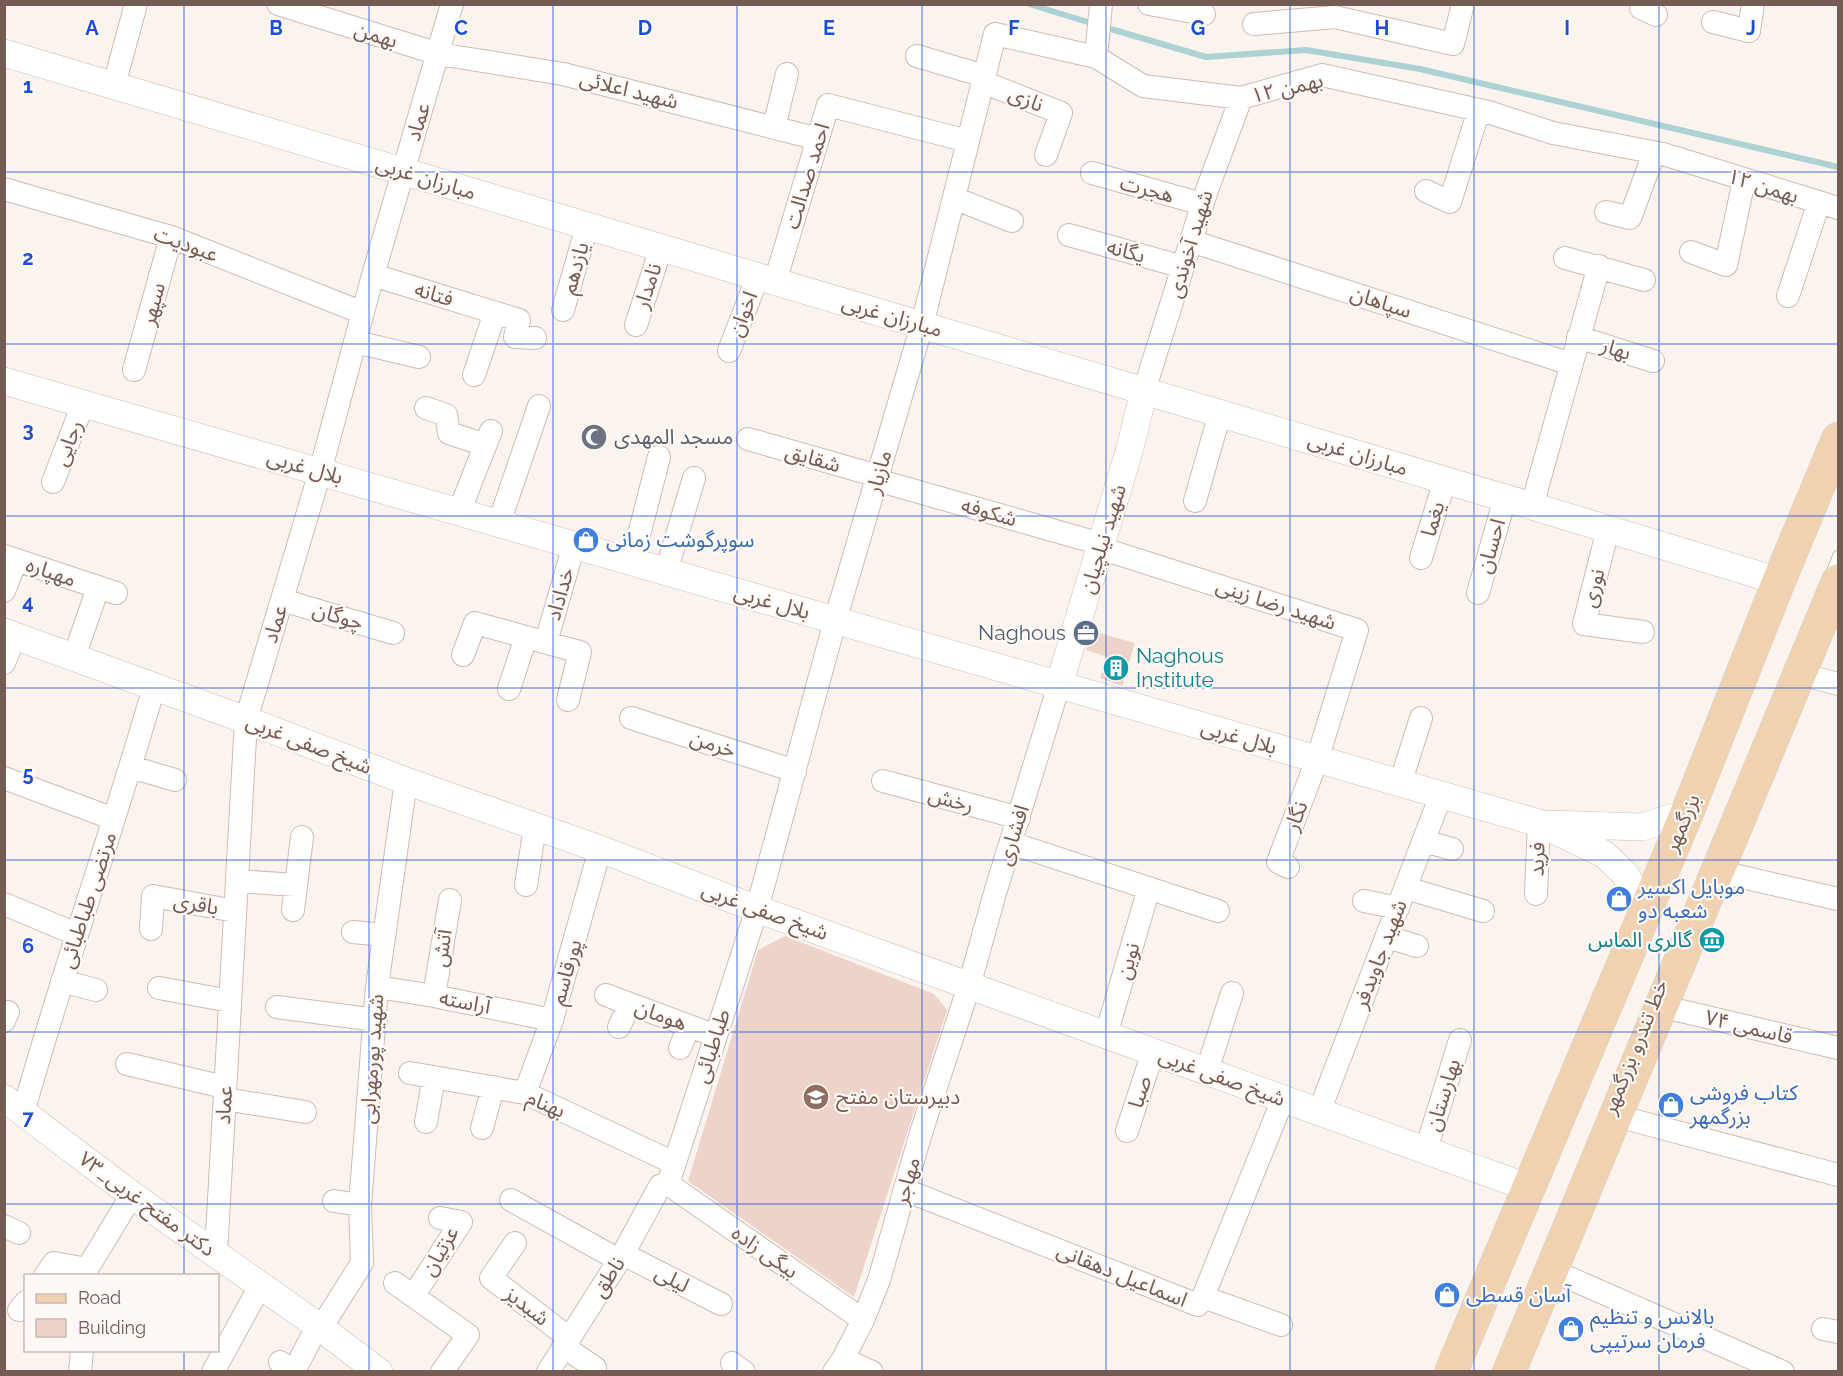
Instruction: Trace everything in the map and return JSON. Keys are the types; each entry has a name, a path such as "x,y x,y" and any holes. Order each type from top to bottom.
{"main road":[{"name":"بزرگمهر","path":"1451,1371 1527,1186 1687,813 1779,581 1839,439"},
{"path":"1509,1371 1839,580"}],"street":[{"path":"114,85 136,4"},
{"name":"بهمن","path":"278,4 439,54"},
{"path":"1096,57 1101,4"},
{"path":"1149,4 1204,14"},
{"path":"1254,24 1335,17 1453,44 1463,4"},
{"path":"1713,22 1749,31 1753,4"},
{"name":"عماد","path":"216,1253 246,720 321,472 373,275 450,10"},
{"name":"۱۲ بهمن","path":"995,34 1096,57 1143,87 1241,98 1322,75 1479,110 1553,133 1654,153 1829,205"},
{"name":"مازیار","path":"757,909 835,621 922,325 995,34"},
{"name":"مبارزان غربی","path":"4,53 1779,581"},
{"name":"شهید اعلائی","path":"439,54 563,74 818,139"},
{"path":"917,57 984,79"},
{"path":"774,127 788,74"},
{"name":"نازی","path":"984,79 1061,113 1046,155"},
{"name":"شهید آخوندی","path":"1144,391 1202,204 1241,98"},
{"name":"احمد صدالت","path":"766,279 818,139 828,105 968,141"},
{"path":"1426,191 1450,202 1479,110"},
{"path":"1606,212 1630,218 1654,153"},
{"name":"هجرت","path":"1092,173 1202,204"},
{"path":"1691,252 1726,265 1744,180"},
{"name":"عبودیت","path":"4,189 171,237 363,313"},
{"path":"954,198 1012,221"},
{"path":"1788,296 1829,205"},
{"name":"یازدهم","path":"563,310 587,226"},
{"name":"یگانه","path":"1069,235 1183,267"},
{"name":"سپهر","path":"134,370 171,237"},
{"name":"سپاهان","path":"1191,241 1570,364"},
{"name":"نامدار","path":"636,325 661,248"},
{"path":"1565,258 1644,280"},
{"path":"1532,506 1599,267"},
{"name":"فتانه","path":"373,275 519,320 515,337 535,338"},
{"name":"اخوان","path":"729,351 766,279"},
{"path":"474,375 495,313"},
{"name":"بهار","path":"1578,337 1653,361"},
{"path":"356,342 419,357"},
{"name":"بلال غربی","path":"4,381 1539,824"},
{"name":"شهید نیلچیان","path":"1059,685 1130,448 1144,391"},
{"name":"رجایی","path":"53,482 83,404"},
{"path":"498,524 539,406"},
{"path":"426,408 446,416 449,432 488,438 459,512"},
{"path":"1195,501 1220,413"},
{"name":"شقایق","path":"748,439 877,478"},
{"path":"632,562 659,457"},
{"path":"666,572 694,478"},
{"name":"شکوفه","path":"877,478 1101,546"},
{"name":"یغما","path":"1421,558 1445,480"},
{"name":"احسان","path":"1478,593 1505,498"},
{"name":"نوری","path":"1608,529 1584,624 1643,632"},
{"name":"خداداد","path":"509,689 536,640 574,545"},
{"name":"شهید رضا زینی","path":"1101,546 1357,630 1317,760"},
{"path":"4,591 10,558"},
{"name":"مهپاره","path":"10,558 107,591 74,657"},
{"name":"چوگان","path":"282,600 393,633"},
{"name":"خداداد","path":"463,655 475,623 580,652 568,700"},
{"path":"4,663 10,634"},
{"name":"شیخ صفی غربی","path":"10,634 406,781 600,849 757,909 1527,1186"},
{"path":"1800,674 1839,684"},
{"name":"افشاری","path":"969,986 1059,685"},
{"name":"مرتضی طباطبائی","path":"14,1106 62,981 131,767 154,687"},
{"name":"خرمن","path":"631,718 795,771"},
{"path":"1400,784 1421,718"},
{"name":"نگار","path":"1288,867 1278,862 1317,760"},
{"path":"131,767 175,780"},
{"path":"4,778 114,819"},
{"name":"شهید پورمهرابی","path":"280,1362 294,1371 319,1327 362,1263 360,1205 377,987 406,781"},
{"name":"رخش","path":"883,781 1018,818"},
{"name":"شهید جاویدفر","path":"1319,1112 1441,795"},
{"path":"1539,824 1642,826 1687,813"},
{"path":"1539,824 1604,854 1625,874 1646,909"},
{"name":"فرید","path":"1536,894 1539,824"},
{"path":"526,885 535,826"},
{"path":"293,910 302,837"},
{"path":"1424,841 1452,849"},
{"path":"1011,843 1218,911"},
{"name":"پورقاسم","path":"525,1093 552,1020 600,849"},
{"path":"1716,871 1839,900"},
{"name":"باقری","path":"237,880 296,885"},
{"name":"نوین","path":"1106,1035 1149,888"},
{"name":"باقری","path":"151,929 153,896 235,911"},
{"path":"1364,901 1402,898 1483,911"},
{"name":"آتش","path":"434,996 450,900"},
{"path":"4,904 76,934"},
{"name":"طباطبائی","path":"671,1173 757,909"},
{"path":"353,932 384,935"},
{"path":"1387,937 1417,946"},
{"path":"62,981 96,990"},
{"name":"مهاجر","path":"838,1365 863,1320 879,1280 920,1136 969,986"},
{"name":"آراسته","path":"377,987 552,1020"},
{"path":"159,988 230,1001"},
{"path":"1207,1071 1232,993"},
{"name":"هومان","path":"606,995 716,1036"},
{"path":"619,1027 630,1004"},
{"name":"قاسمی ۷۴","path":"1660,1006 1839,1048"},
{"path":"277,1007 376,1020"},
{"path":"680,1048 689,1026"},
{"name":"بهارستان","path":"1426,1150 1460,1040"},
{"name":"صبا","path":"1127,1131 1153,1052"},
{"path":"127,1064 224,1093 305,1112"},
{"name":"بهنام","path":"410,1073 525,1093 671,1173"},
{"path":"426,1122 434,1077"},
{"path":"482,1128 493,1088"},
{"name":"اسماعیل دهقانی","path":"905,1190 1198,1305 1283,1099"},
{"name":"۷۳_دکتر مفتح غربی","path":"14,1106 132,1194 379,1371"},
{"path":"1617,1116 1839,1175"},
{"name":"ناطق","path":"548,1371 621,1257 660,1186 671,1173"},
{"name":"بیگی زاده","path":"671,1173 863,1320"},
{"path":"46,1274 54,1263 87,1269 132,1194"},
{"name":"لیلی","path":"511,1200 721,1305"},
{"path":"334,1201 360,1205"},
{"name":"عزتیان","path":"440,1218 461,1222 404,1289 468,1335 442,1371"},
{"name":"شبدیز","path":"515,1243 491,1278 566,1342"},
{"path":"1551,1270 1783,1371"},
{"path":"213,1371 261,1286"},
{"path":"1203,1297 1281,1325"},
{"path":"566,1342 595,1368"},
{"path":"80,1371 82,1352"},
{"path":"838,1365 872,1371"}],"lane":[{"name":"خط تندرو بزرگمهر","path":"1498,1371 1609,1113 1656,993 1839,556"}],"building":[{"name":"Naghous Institute","path":"1092,631 1135,643 1122,686 1100,678 1108,657 1086,650"},
{"name":"دبیرستان مفتح","path":"785,936 934,994 947,1010 854,1297 688,1181 758,950"}],"waterway":[{"path":"1029,4 1094,24"},
{"path":"1104,27 1206,57 1306,50 1420,69 1838,167"}],"place":[{"name":"مسجد المهدی","path":"594,437"},
{"name":"سوپرگوشت زمانی","path":"586,540"},
{"name":"Naghous","path":"1086,633"},
{"name":"Naghous Institute","path":"1116,668"},
{"name":"موبایل اکسیر شعبه دو","path":"1619,899"},
{"name":"گالری الماس","path":"1712,940"},
{"name":"دبیرستان مفتح","path":"816,1097"},
{"name":"کتاب فروشی بزرگمهر","path":"1671,1105"},
{"name":"آسان قسطی","path":"1447,1295"},
{"name":"بالانس و تنظیم فرمان سرتیپی","path":"1571,1329"}]}
